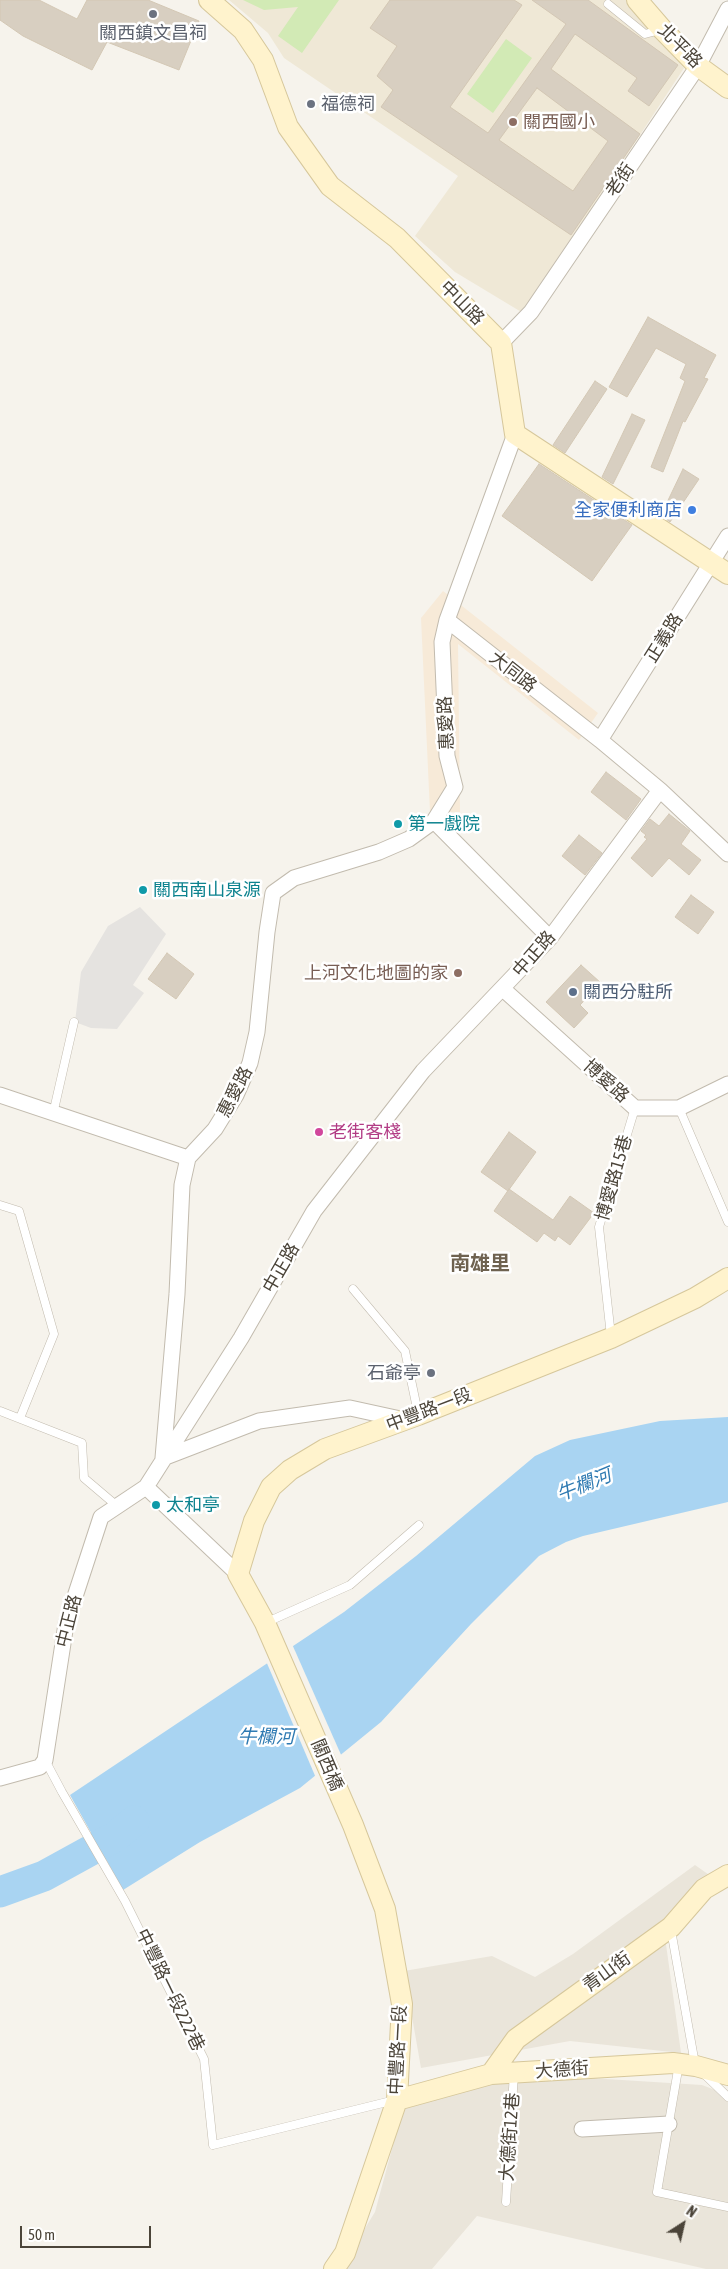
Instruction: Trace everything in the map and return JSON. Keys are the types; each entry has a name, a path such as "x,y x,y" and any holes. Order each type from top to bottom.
{"street":[{"name":"中山路","path":"209,0 243,30 263,60 288,127 330,186 397,238 501,343"},
{"name":"北平路","path":"638,0 662,29 698,66 728,88"},
{"name":"老街","path":"501,343 531,312 698,66 728,9"},
{"path":"447,620 515,434 501,343"},
{"path":"515,434 720,569"},
{"name":"正義路","path":"600,740 720,569 728,536"},
{"name":"大同路","path":"447,620 600,740 660,790 728,854"},
{"name":"惠愛路","path":"188,1158 216,1129 236,1095 250,1063 257,1032 267,932 273,893 294,878 379,852 409,839 434,821 455,787 446,746 442,642 447,620"},
{"name":"中正路","path":"45,1760 66,1624 101,1517 146,1487 240,1338 314,1211 423,1071 504,989 550,938 660,790"},
{"path":"434,821 550,938"},
{"name":"博愛路","path":"504,989 635,1108 679,1108 728,1084"},
{"path":"0,1095 188,1158 182,1185 178,1294 164,1458 259,1421 350,1408 411,1418"},
{"name":"中豐路一段","path":"238,1574 254,1521 271,1487 290,1470 325,1449 411,1418 611,1338 695,1298 728,1278"},
{"path":"146,1487 238,1574 265,1622"},
{"name":"關西橋","path":"265,1622 353,1826"},
{"path":"0,1778 40,1767 45,1760"},
{"name":"中豐路一段","path":"334,2269 345,2253 397,2100 402,2004 385,1909 353,1826"},
{"name":"青山街","path":"491,2074 516,2038 671,1927 704,1889 728,1875"},
{"name":"大德街","path":"397,2100 491,2074 688,2065 728,2075"},
{"path":"582,2129 669,2124"}],"lane":[{"path":"608,4 645,34 662,29"},
{"path":"53,1114 74,1022"},
{"name":"博愛路15巷","path":"611,1338 599,1227 635,1108"},
{"path":"679,1108 728,1222"},
{"path":"0,1205 19,1211 54,1334 20,1418"},
{"path":"353,1289 405,1351 411,1418"},
{"path":"0,1410 82,1443 84,1478 117,1506"},
{"path":"265,1622 350,1585 418,1526"},
{"name":"中豐路一段222巷","path":"45,1760 125,1901 204,2059 214,2145 397,2100"},
{"path":"671,1927 688,2065 669,2124 657,2192 728,2207"},
{"path":"688,2065 728,2097"},
{"name":"大德街12巷","path":"506,2202 514,2073"}],"shaded area":[{"name":"關西國小","path":"229,0 628,0 684,68 523,313 455,272 415,236 458,176 284,58 268,33"},
{"path":"443,591 598,713 579,740 458,644 460,812 430,812 421,618"},
{"path":"140,907 166,934 133,985 144,993 117,1029 91,1028 75,1022 81,972 108,926"},
{"path":"695,1865 715,1879 665,1937 681,2053 570,2041 421,2068 404,1971 492,1956 535,1977 573,1954"},
{"path":"526,2074 702,2085 728,2095 728,2269 706,2269 477,2216 432,2269 340,2269 375,2212 406,2097"}],"green space":[{"path":"243,0 339,0 302,53 278,36 298,7 264,10"},
{"path":"506,39 532,58 493,113 467,94"}],"water":[{"name":"牛欄河","path":"728,1417 728,1502 583,1536 566,1542 539,1556 471,1624 381,1722 300,1788 200,1842 123,1890 70,1795 344,1612 416,1556 535,1456 570,1440 660,1421"}],"pier":[{"path":"292,1644 342,1757 316,1778 266,1661"}],"building":[{"path":"0,0 39,0 77,19 87,0 148,0 199,21 179,70 107,42 92,70 23,36 0,20"},
{"path":"390,0 514,0 522,5 450,107 488,133 566,24 532,0 588,0 678,65 649,106 628,91 637,78 575,34 551,69 640,134 571,235 381,107 393,90 377,76 397,46 370,28","holes":["537,88 608,141 573,191 499,140"]},
{"path":"648,317 716,355 704,378 708,379 685,422 683,421 663,472 651,467 685,381 680,378 686,364 656,348 627,397 609,387"},
{"path":"595,381 607,389 565,453 553,445"},
{"path":"632,414 645,420 613,484 602,477"},
{"path":"539,464 632,525 592,581 502,516"},
{"path":"683,469 699,479 670,522 661,515"},
{"path":"606,772 641,799 626,820 591,792"},
{"path":"669,814 690,831 681,844 701,860 689,875 669,858 652,877 631,858 647,839 644,837 646,835 641,831 650,819 659,826"},
{"path":"579,835 602,853 585,875 562,856"},
{"path":"691,895 714,912 698,934 675,917"},
{"path":"167,953 194,974 176,999 148,979"},
{"name":"關西分駐所","path":"581,965 601,983 580,1005 588,1013 574,1028 546,1002"},
{"path":"509,1132 536,1152 508,1191 481,1172"},
{"path":"509,1189 553,1220 570,1196 594,1213 570,1245 558,1236 555,1241 544,1233 537,1242 494,1211"}],"waterway":[{"name":"牛欄河","path":"0,1892 44,1876 115,1837 134,1821"}],"place":[{"name":"關西鎮文昌祠","path":"153,14"},
{"name":"福德祠","path":"311,104"},
{"name":"關西國小","path":"513,122"},
{"name":"全家便利商店","path":"692,510"},
{"name":"第一戲院","path":"398,824"},
{"name":"關西南山泉源","path":"143,890"},
{"name":"上河文化地圖的家","path":"458,973"},
{"name":"關西分駐所","path":"573,992"},
{"name":"老街客棧","path":"319,1132"},
{"name":"石爺亭","path":"431,1373"},
{"name":"太和亭","path":"156,1505"}],"district":[{"name":"南雄里","path":"480,1264"}]}
